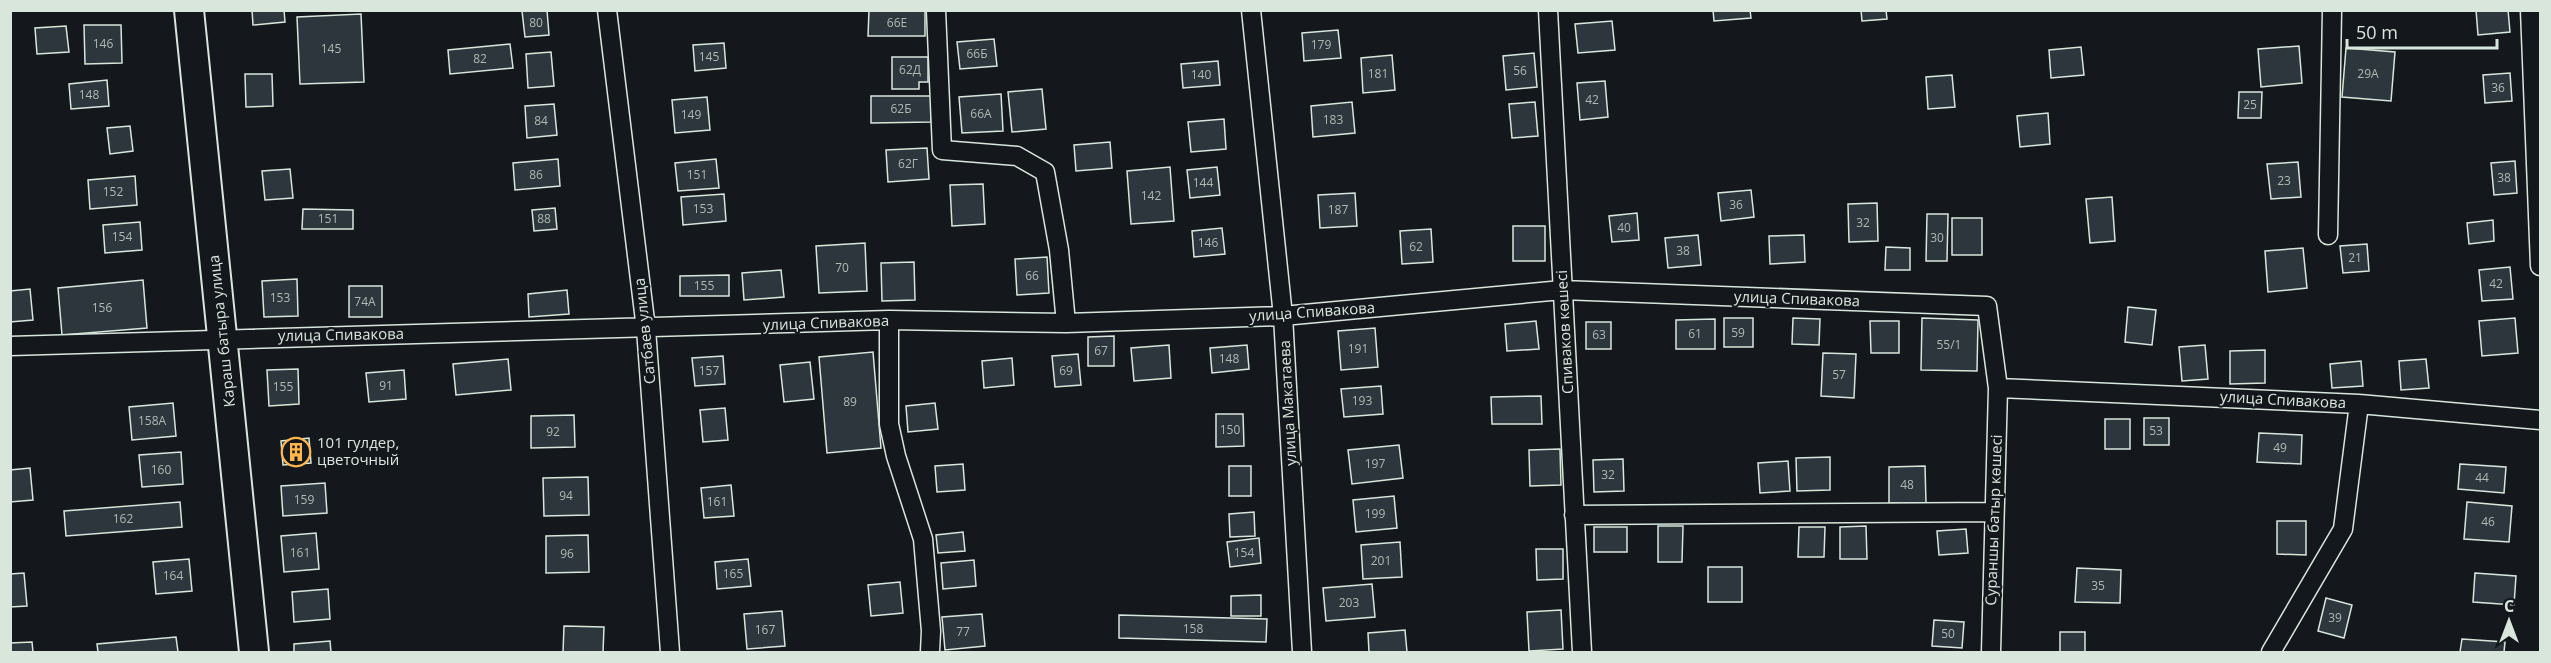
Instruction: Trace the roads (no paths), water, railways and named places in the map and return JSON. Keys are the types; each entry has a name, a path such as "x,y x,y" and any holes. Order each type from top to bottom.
{"main road":[{"name":"Караш батыра улица","path":"189,10 254,652"}],"street":[{"name":"Сатбаев улица","path":"607,10 646,329 670,652"},
{"path":"936,10 942,150 1017,156 1045,172 1059,250 1066,324"},
{"name":"улица Макатаева","path":"1251,10 1283,316 1302,652"},
{"name":"Спиваков көшесі","path":"1548,10 1582,652"},
{"path":"2328,235 2332,10"},
{"path":"2530,10 2536,59 2541,266"},
{"name":"улица Спивакова","path":"10,346 223,338 890,321 1066,324 1283,316 1562,290 1987,306 1998,388 2359,404 2541,420"},
{"path":"890,321 889,424 896,456 923,539 931,632 930,652"},
{"name":"Сураншы батыр көшесі","path":"1990,652 1998,388"},
{"path":"2271,652 2343,529 2359,404"},
{"path":"1574,515 1994,512"}],"place":[{"name":"101 гулдер, цветочный","path":"296,452"}]}
